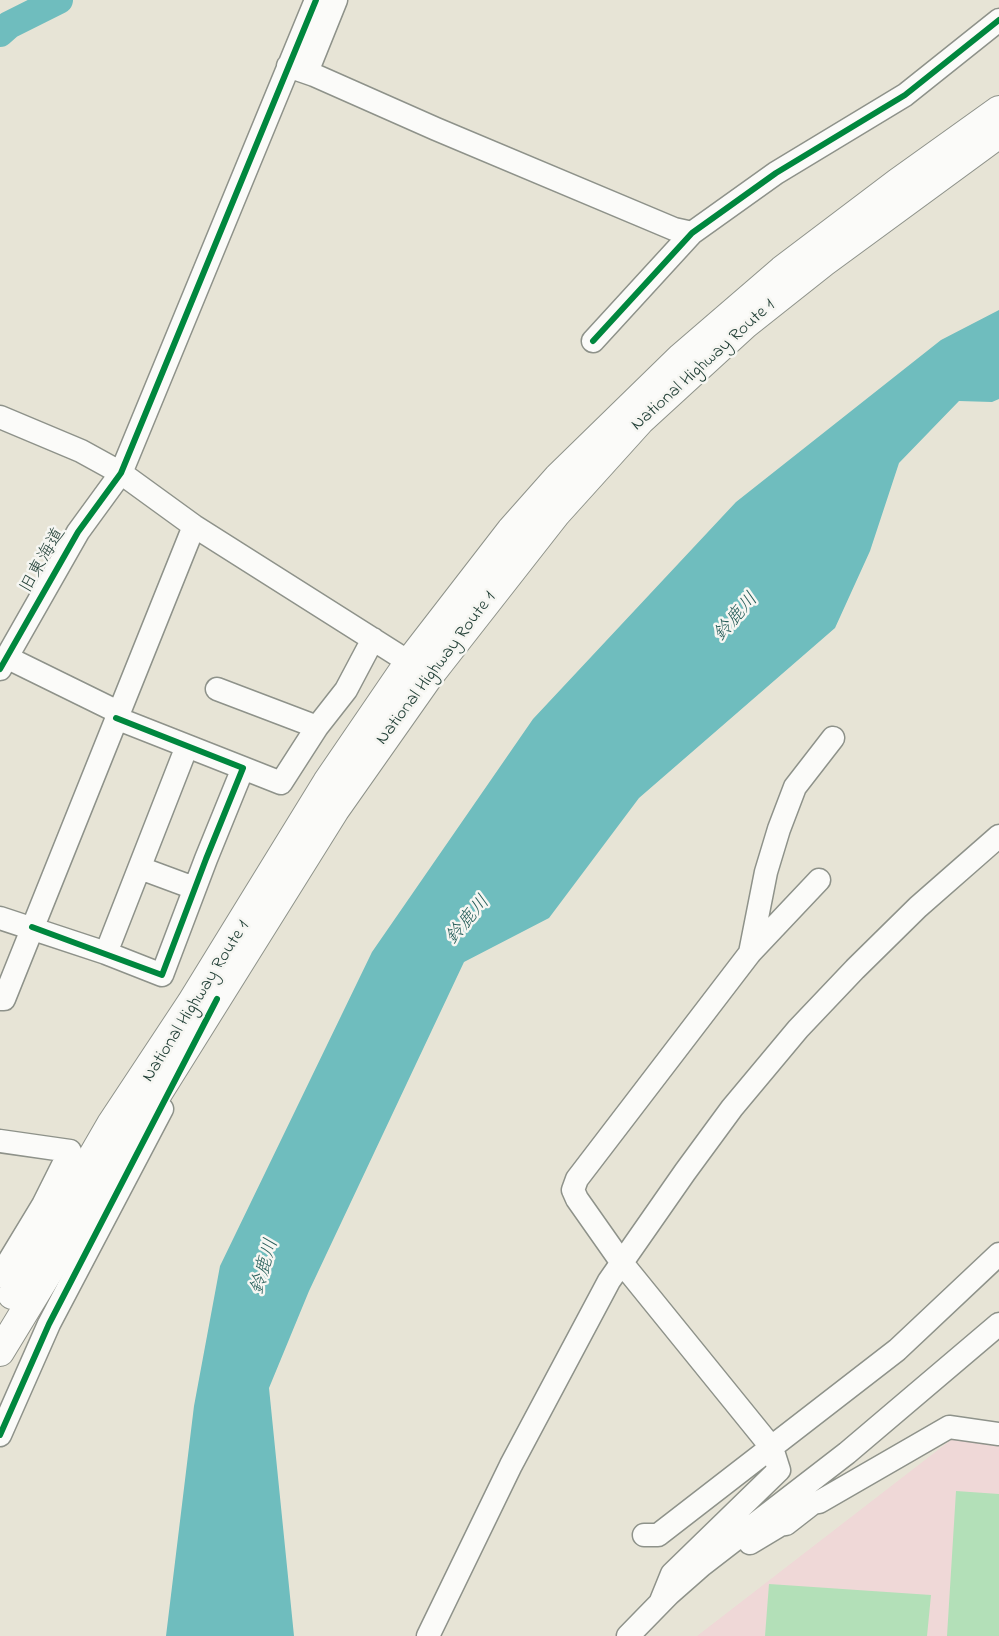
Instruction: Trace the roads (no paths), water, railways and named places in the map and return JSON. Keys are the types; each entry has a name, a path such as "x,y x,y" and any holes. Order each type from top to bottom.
{"highway":[{"name":"National Highway Route 1","path":"0,1352 217,999 336,810 420,668 511,530 552,483 673,363 782,270 897,183 999,110"},
{"name":"National Highway Route 1","path":"2,1306 111,1124 191,1004 332,775 420,668 640,421 746,324 815,269 999,134"}],"street":[{"path":"297,69 316,0"},
{"path":"297,69 336,0"},
{"path":"593,341 692,233 776,173 905,95 999,20"},
{"path":"297,69 674,229 692,233"},
{"name":"旧東海道","path":"2,664 78,532 123,469 297,69"},
{"path":"0,417 123,469 194,526 420,668"},
{"path":"0,999 4,1000 194,526"},
{"path":"2,664 187,746 281,783 317,727 346,690 373,639"},
{"path":"217,690 317,727"},
{"path":"750,953 766,872 778,829 795,787 833,738"},
{"path":"106,953 187,746"},
{"path":"0,918 106,953 162,975 194,888 243,768"},
{"path":"428,1636 511,1465 609,1281 720,1124 798,1029 855,968 918,907 999,836"},
{"path":"140,868 194,888"},
{"path":"661,1602 672,1574 778,1470 772,1448 622,1263 577,1199 573,1190 576,1179 750,953 819,880"},
{"path":"0,1435 49,1324 217,999"},
{"path":"0,1141 70,1152 43,1205 0,1276"},
{"path":"644,1536 658,1536 897,1350 999,1254"},
{"path":"628,1636 661,1602 702,1565 847,1453 999,1324"},
{"path":"702,1565 708,1568 780,1525 786,1524 813,1503 819,1502 949,1427 999,1434"}],"water":[{"name":"鈴鹿川","path":"999,310 999,399 992,402 959,401 899,463 870,551 835,628 639,798 549,918 464,962 309,1291 269,1388 294,1636 166,1636 194,1406 220,1266 372,952 533,719 736,502 941,340"}],"waterway":[{"path":"0,33 9,25 59,0"}]}
